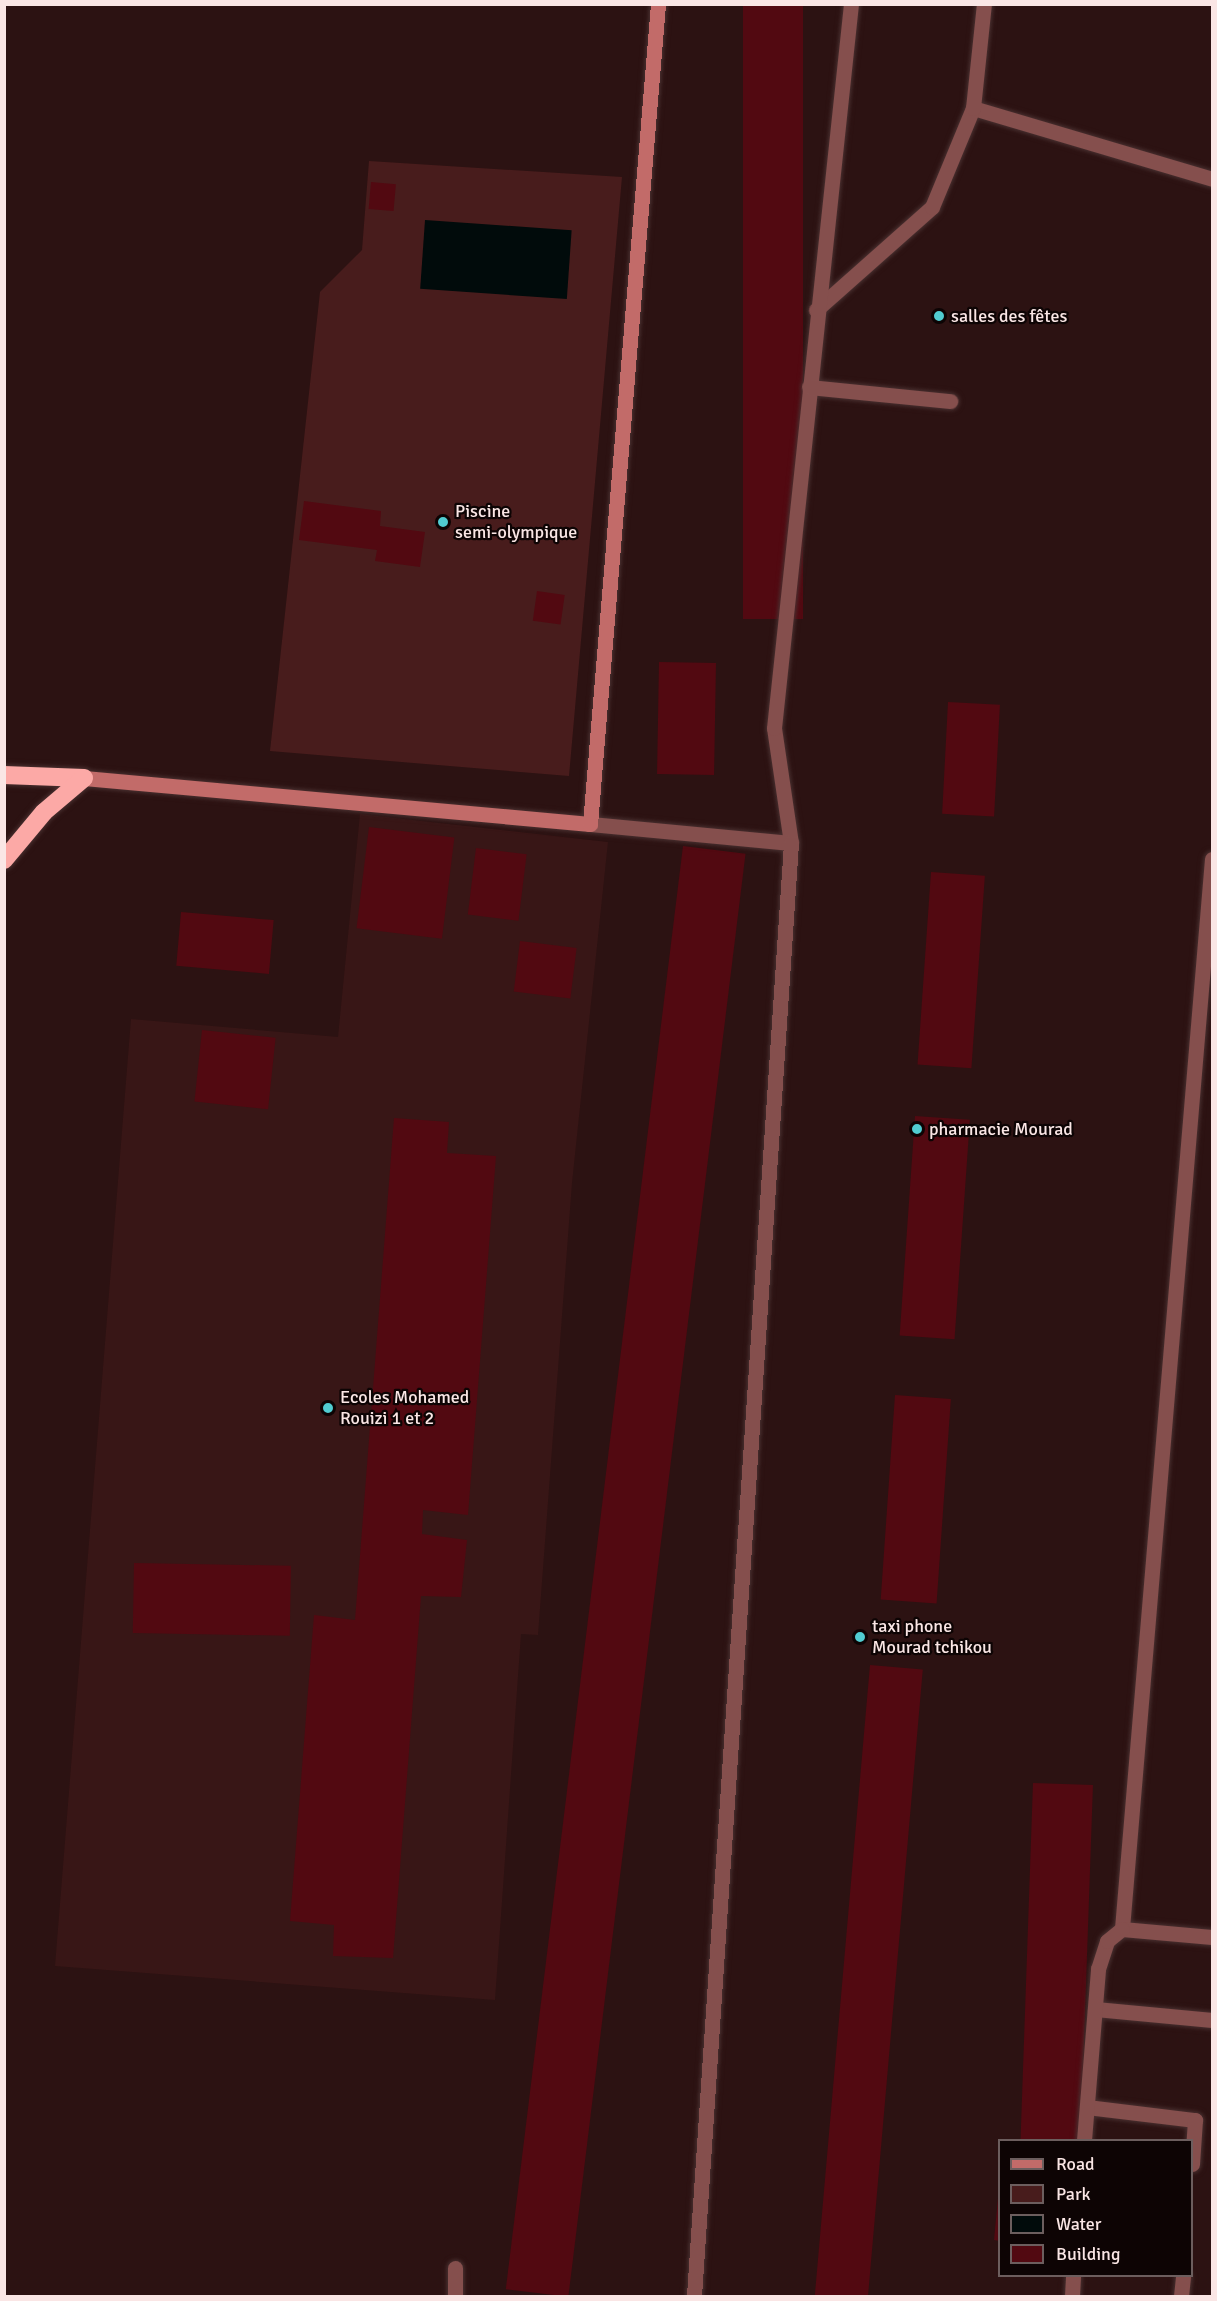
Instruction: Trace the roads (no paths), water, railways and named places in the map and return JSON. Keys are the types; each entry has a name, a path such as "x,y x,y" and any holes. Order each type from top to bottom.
{"highway":[{"path":"4,775 84,778"},
{"path":"4,860 44,812 84,778"}],"street":[{"path":"590,824 658,4"},
{"path":"694,2296 791,843 774,728 816,310 850,4"},
{"path":"816,310 932,207 973,108 984,4"},
{"path":"973,108 1212,179"},
{"path":"809,387 950,401"},
{"path":"84,778 791,843"},
{"path":"1122,1929 1212,859"},
{"path":"1084,2139 1095,2009 1101,1959 1107,1941 1122,1929 1212,1938"},
{"path":"1095,2009 1212,2020"},
{"path":"1087,2108 1195,2120 1193,2142"},
{"path":"455,2268 455,2296"},
{"path":"1072,2296 1073,2277"},
{"path":"1181,2296 1183,2277"}],"water":[{"path":"425,220 572,230 567,299 420,289"}],"place":[{"name":"salles des fêtes","path":"939,316"},
{"name":"Piscine semi-olympique","path":"443,522"},
{"name":"pharmacie Mourad","path":"917,1129"},
{"name":"Ecoles Mohamed Rouizi 1 et 2","path":"328,1408"},
{"name":"taxi phone Mourad tchikou","path":"860,1637"}]}
